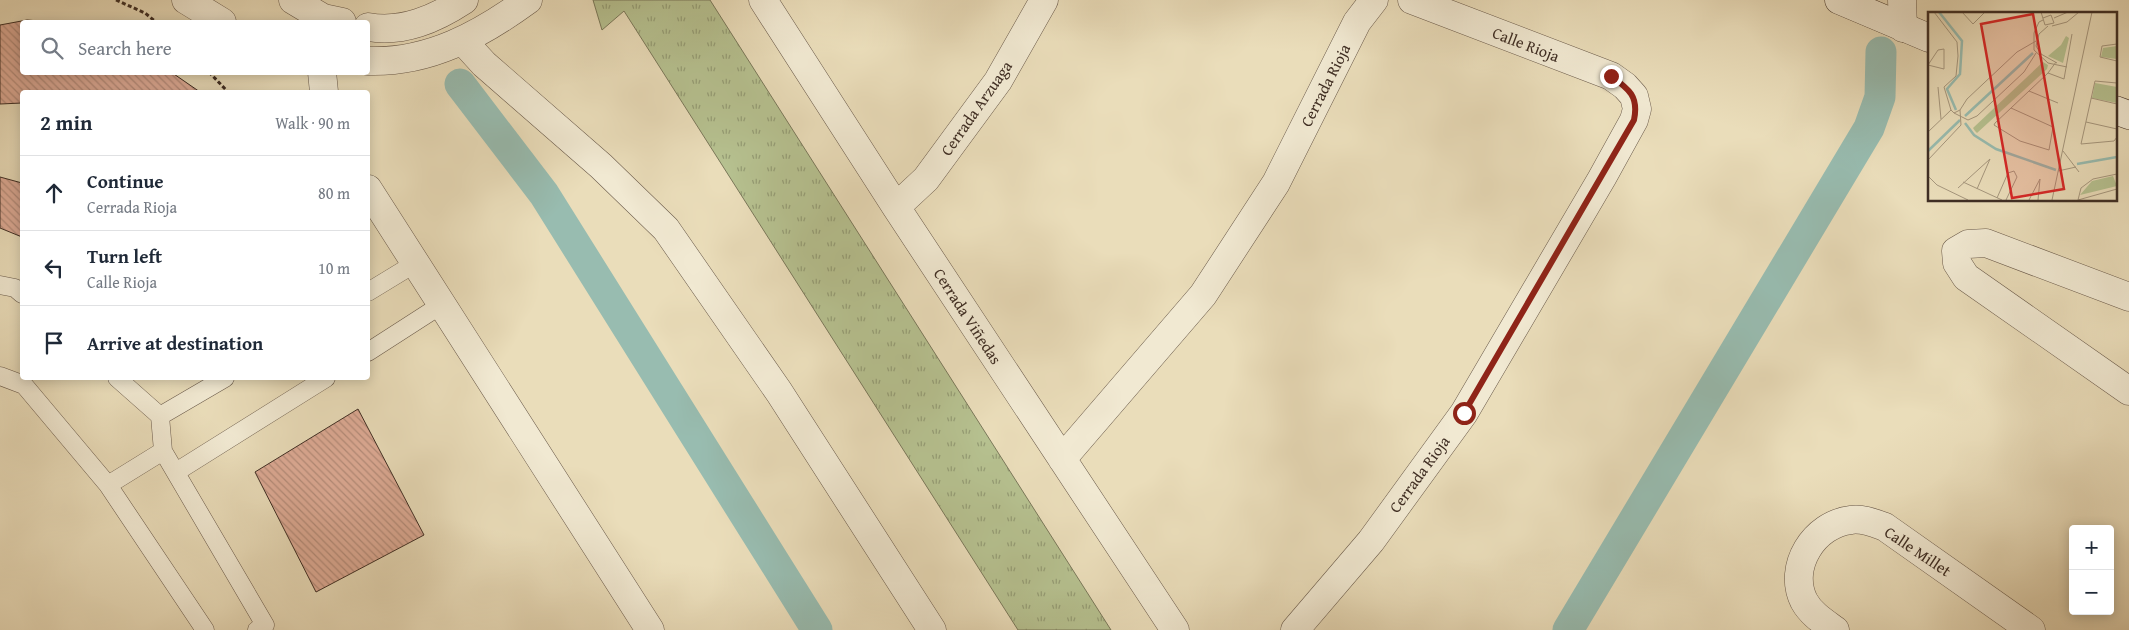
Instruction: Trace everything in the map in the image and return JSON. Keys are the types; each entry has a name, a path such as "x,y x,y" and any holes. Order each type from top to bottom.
{"street":[{"path":"186,0 219,20"},
{"path":"293,0 327,20"},
{"path":"370,28 376,29 412,26 447,11 464,0"},
{"path":"370,61 420,56 463,41 502,19 528,0"},
{"name":"Cerrada Viñedas","path":"763,0 896,207 1175,630"},
{"name":"Cerrada Arzuaga","path":"896,207 926,179 998,81 1044,0"},
{"name":"Cerrada Rioja","path":"1062,459 1203,295 1276,183 1356,22 1374,0"},
{"name":"Calle Rioja","path":"1412,0 1611,76 1625,86 1634,96"},
{"path":"1839,0 1928,38"},
{"path":"1902,0 1904,28"},
{"path":"463,41 484,64 601,166 666,230 779,392 932,630"},
{"path":"322,75 324,90"},
{"name":"Cerrada Rioja","path":"1295,630 1371,541 1464,413 1634,120 1637,109 1634,96"},
{"path":"2116,110 2129,116"},
{"path":"370,192 414,264 650,630"},
{"path":"2129,297 1986,243 1968,244 1956,252 1957,263 1966,277 2129,391"},
{"name":"Calle Millet","path":"1835,630 1818,618 1805,602 1800,590 1799,577 1804,553 1819,533 1836,523 1852,520 1865,521 1885,527 2031,630"}],"lane":[{"path":"370,291 414,264"},
{"path":"0,284 15,288 20,292"},
{"path":"370,351 441,305"},
{"path":"0,376 24,385 108,485 205,630"},
{"path":"119,380 160,416 163,451 265,625 257,630"},
{"path":"160,416 222,380"},
{"path":"176,472 323,380"},
{"path":"108,485 163,451"}],"path":[{"path":"116,0 145,13 154,20"},
{"path":"212,75 226,90"}],"green space":[{"path":"593,0 710,0 1111,630 1018,630 624,11 602,30"}],"building":[{"path":"20,21 20,75 175,75 197,90 20,90 20,103 0,104 0,25"},
{"path":"0,177 20,182 20,236 0,228"},
{"path":"358,409 424,535 316,592 255,472"}],"waterway":[{"path":"1568,630 1869,128 1880,97 1881,52"},
{"path":"460,84 544,194 817,630"}],"route":[{"path":"1464,413 1634,120 1637,109 1634,96 1625,86 1611,76"}]}
